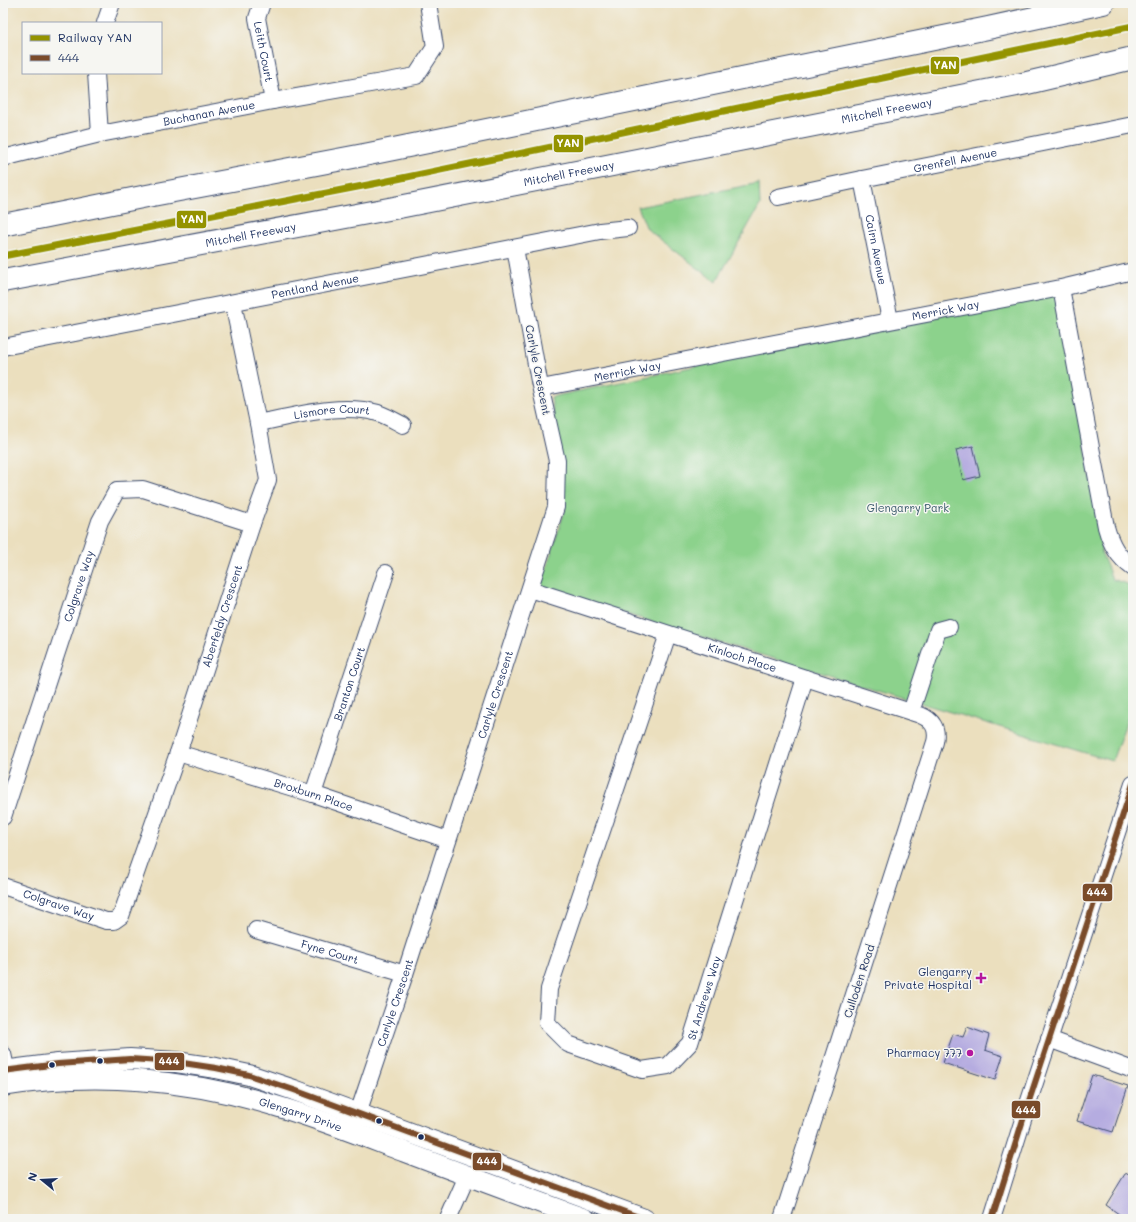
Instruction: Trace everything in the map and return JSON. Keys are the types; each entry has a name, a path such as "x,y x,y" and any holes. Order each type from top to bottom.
{"highway":[{"path":"3,225 384,151 973,32 1103,3"},
{"name":"Mitchell Freeway","path":"3,281 433,200 1027,83 1133,58"}],"main road":[{"name":"Glengarry Drive","path":"5,1074 58,1064 125,1059 176,1062 216,1068 249,1076 294,1090 644,1219"},
{"name":"Glengarry Drive","path":"5,1074 28,1082 111,1079 168,1083 218,1091 256,1100 352,1132 585,1219"}],"street":[{"path":"105,22 112,3"},
{"name":"Leith Court","path":"262,3 257,18 273,100"},
{"name":"Buchanan Avenue","path":"3,158 100,134 273,100 416,76 435,47 428,3"},
{"path":"96,74 100,134"},
{"name":"Grenfell Avenue","path":"778,198 862,179 1133,125"},
{"name":"Cairn Avenue","path":"862,179 890,320"},
{"name":"Pentland Avenue","path":"3,347 600,231 628,228"},
{"name":"Carlyle Crescent","path":"352,1132 405,974 556,507 557,461 541,388 515,248"},
{"name":"Merrick Way","path":"541,388 1061,288 1133,271"},
{"path":"1061,288 1109,539 1123,560 1133,568"},
{"name":"Aberfeldy Crescent","path":"114,921 121,916 178,753 252,524 268,480 258,423 233,303"},
{"name":"Lismore Court","path":"258,423 331,410 352,409 379,413 403,425"},
{"name":"Colgrave Way","path":"3,817 100,521 117,490 143,489 252,524"},
{"name":"Branton Court","path":"313,794 386,573"},
{"name":"Kinloch Place","path":"530,589 911,712 930,721 936,731 935,742"},
{"path":"911,712 938,630 949,627"},
{"name":"St Andrews Way","path":"668,634 549,989 547,1023 568,1044 642,1070 668,1066 690,1043 805,678"},
{"name":"Culloden Road","path":"782,1219 935,742"},
{"name":"Broxburn Place","path":"178,753 313,794 448,840"},
{"path":"992,1219 1049,1039 1133,784"},
{"name":"Colgrave Way","path":"3,886 106,921 114,921"},
{"name":"Fyne Court","path":"256,930 405,974"},
{"path":"1049,1039 1133,1070"},
{"path":"448,1219 467,1176"}],"green space":[{"path":"759,183 760,205 716,282 647,229 638,207"},
{"name":"Glengarry Park","path":"1061,288 1102,554 1112,579 1133,586 1133,704 1112,761 540,588 565,510 551,397"}],"building":[{"path":"973,446 980,476 963,480 956,450"},
{"name":"Pharmacy 777","path":"967,1027 989,1035 985,1050 1003,1056 995,1080 943,1063 953,1034 963,1037"},
{"path":"1092,1075 1128,1086 1113,1132 1077,1121"},
{"path":"1133,1172 1133,1219 1126,1219 1106,1205 1125,1174"}],"rail line":[{"name":"YAN","path":"3,256 378,183 1133,26"}],"transit line":[{"name":"444","path":"992,1219 1026,1110 1133,784"},
{"name":"444","path":"3,1071 58,1064 130,1059 176,1062 249,1075 294,1090 644,1219"}],"place":[{"name":"Glengarry Private Hospital","path":"981,978"},
{"name":"Pharmacy 777","path":"970,1053"}]}
